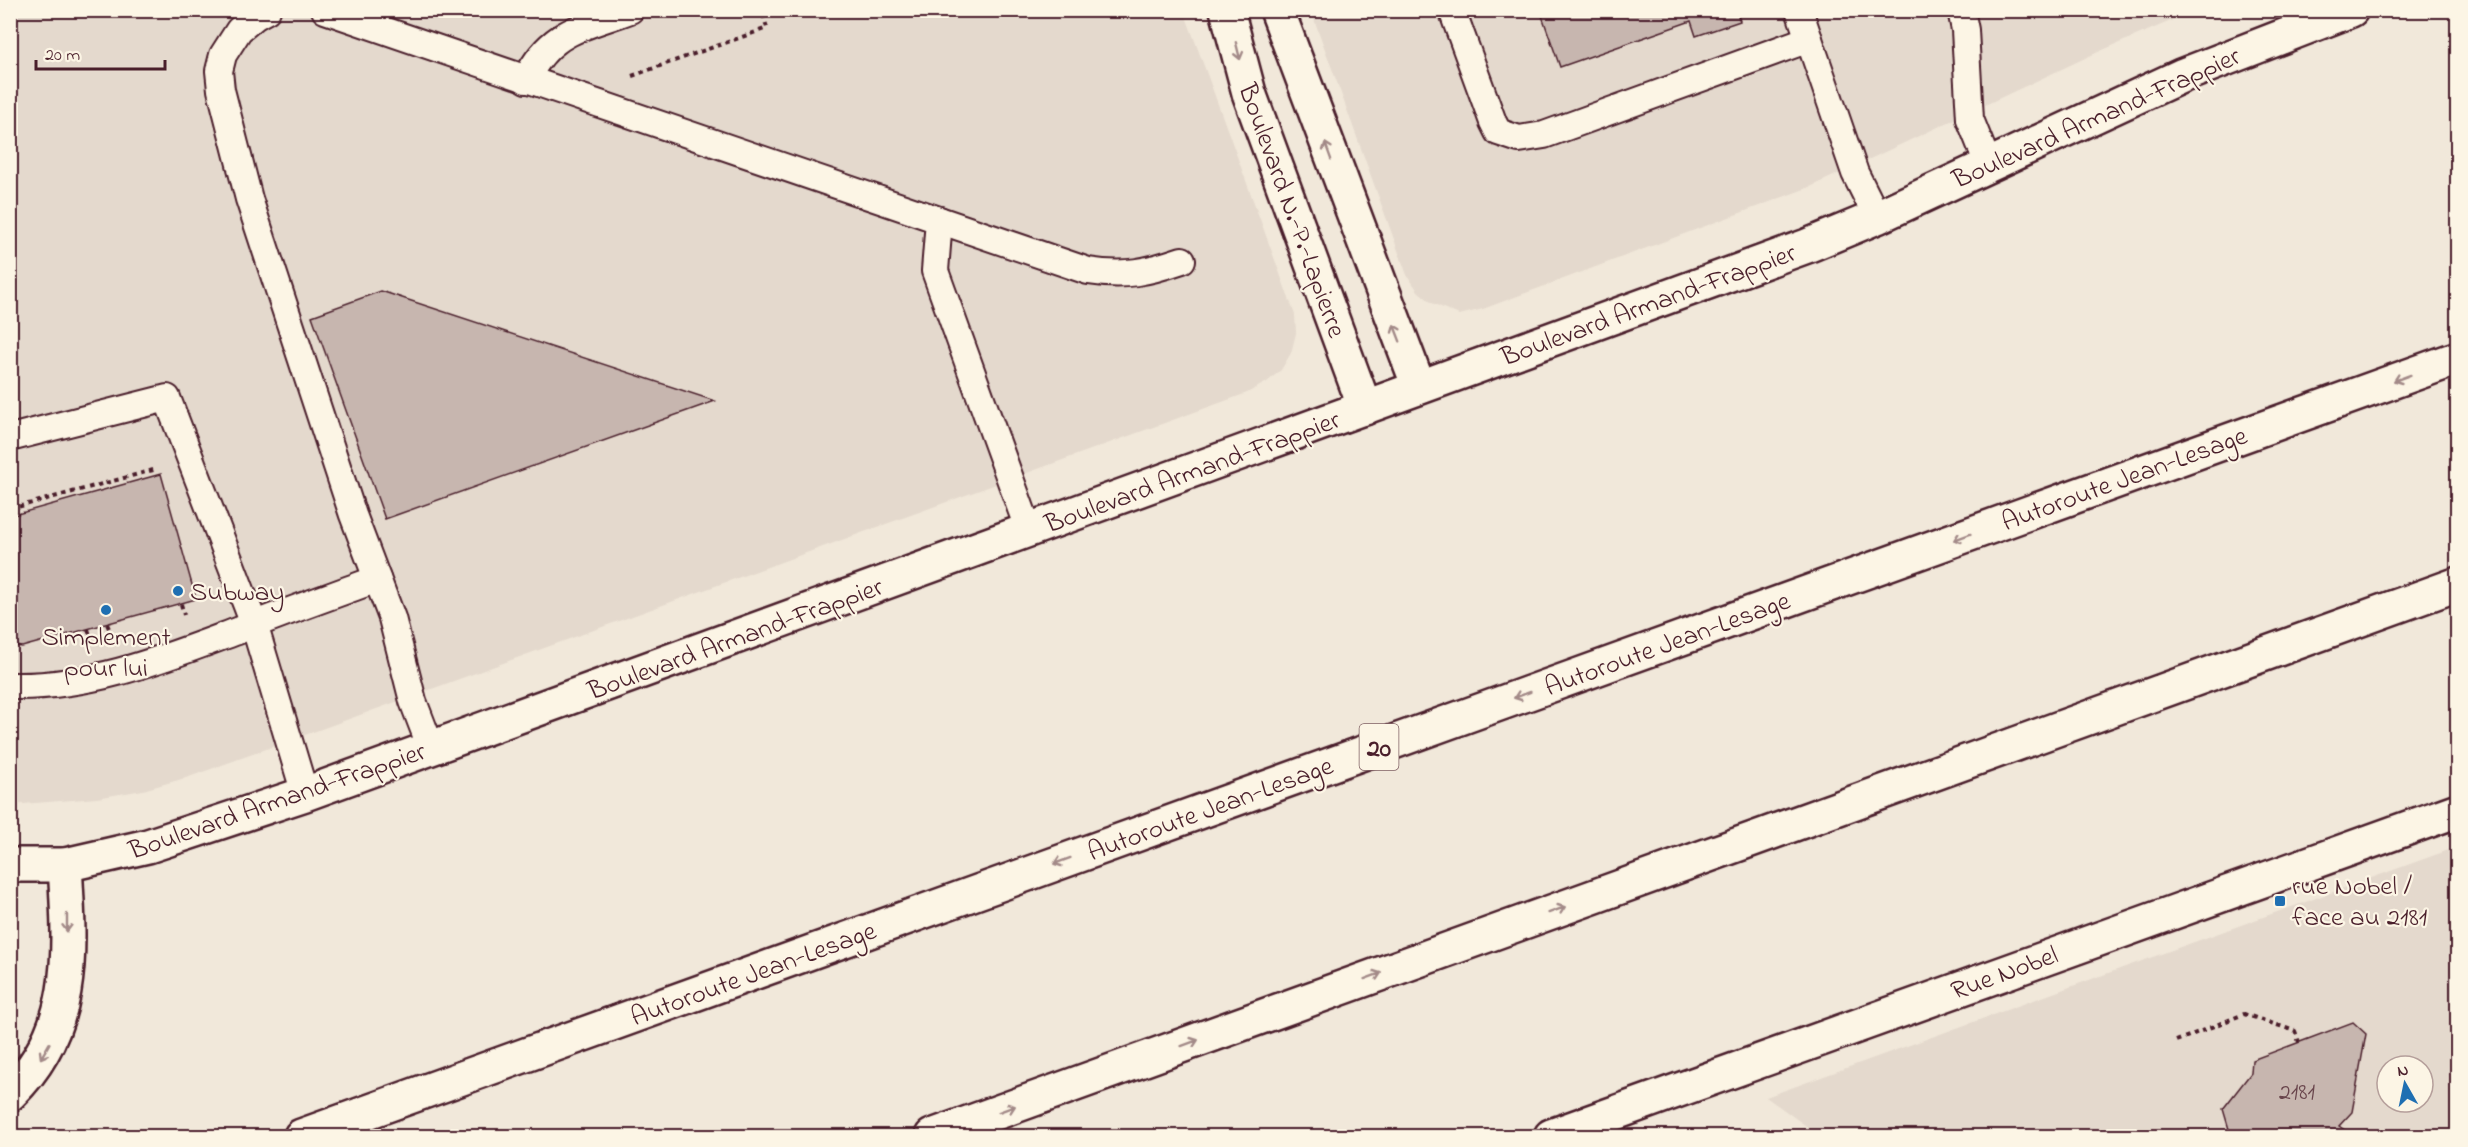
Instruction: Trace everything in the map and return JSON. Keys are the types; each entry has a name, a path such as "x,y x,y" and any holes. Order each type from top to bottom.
{"main road":[{"name":"Boulevard N.-P.-Lapierre","path":"1227,10 1249,93 1365,408"},
{"name":"Boulevard N.-P.-Lapierre","path":"1277,10 1419,387"},
{"name":"Boulevard Armand-Frappier","path":"10,865 65,865 148,846 305,794 1419,387 1719,280 1877,217 2181,76 2351,10"},
{"name":"Autoroute Jean-Lesage","path":"301,1137 2457,358"},
{"path":"932,1137 2457,584"},
{"name":"Rue Nobel","path":"1551,1137 2456,814"},
{"path":"10,1094 29,1076 41,1058 58,1023 66,973 65,865"}],"lane":[{"path":"267,10 239,30 223,55 219,71 221,90 253,210 353,515 402,653 413,701 431,748"},
{"path":"325,10 1088,271 1110,275 1140,274 1182,260"},
{"path":"526,80 537,58 546,47 567,34 630,10"},
{"path":"1452,10 1498,132 1519,139 1538,137 1809,39"},
{"path":"1799,10 1856,173 1877,217"},
{"path":"1960,10 1965,30 1970,119 1988,164"},
{"path":"939,220 934,271 1029,531"},
{"path":"10,438 167,398 254,624 305,794"},
{"path":"10,686 63,683 105,676 152,664 377,579"}],"path":[{"path":"626,79 767,28 762,10"},
{"path":"10,509 158,469"},
{"path":"107,624 116,643"},
{"path":"2176,1041 2244,1014 2295,1031 2299,1042"}],"shaded area":[{"path":"11,11 1184,11 1295,315 1296,333 1291,353 1281,370 1267,382 1247,393 189,777 143,790 97,798 11,805"},
{"path":"1311,11 2194,11 2098,52 1810,187 1483,309 1459,315 1432,303 1418,291 1407,275"},
{"path":"2457,847 2457,1136 1820,1136 1766,1097"}],"building":[{"path":"1540,10 1736,10 1740,21 1696,36 1691,21 1560,67"},
{"path":"381,291 715,401 385,519 312,316"},
{"path":"161,474 196,599 22,647 10,645 10,516"},
{"path":"2353,1022 2366,1034 2352,1112 2339,1126 2353,1136 2231,1136 2223,1109 2251,1073 2252,1060"}],"place":[{"name":"Subway","path":"178,591"},
{"name":"Simplement pour lui","path":"106,610"},
{"name":"rue Nobel / face au 2181","path":"2280,901"}]}
